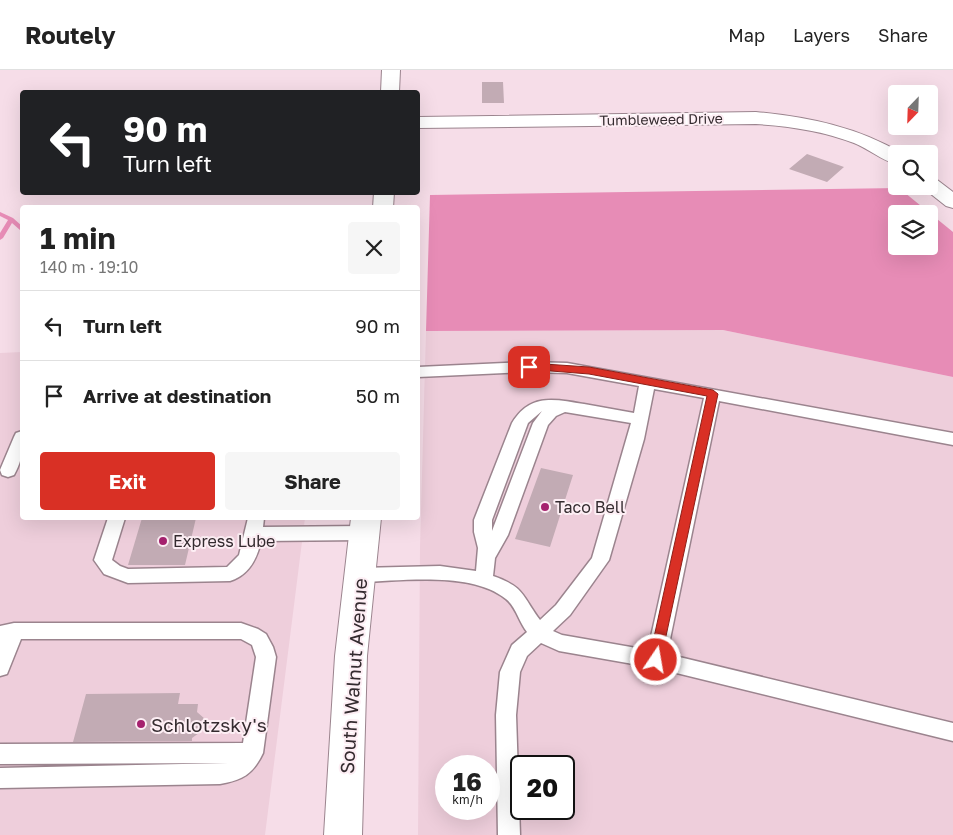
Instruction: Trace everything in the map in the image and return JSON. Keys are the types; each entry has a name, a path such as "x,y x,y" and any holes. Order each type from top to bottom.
{"street":[{"path":"390,90 391,70"},
{"name":"Tumbleweed Drive","path":"420,123 756,118 809,123 868,142 888,153"},
{"path":"938,190 953,202"},
{"name":"South Walnut Avenue","path":"343,835 351,656 364,525"}],"lane":[{"path":"420,372 547,367 589,370 953,439"},
{"path":"508,835 506,715 510,672 519,651 563,610 600,560 640,419 648,382"},
{"path":"656,660 713,394"},
{"path":"484,579 487,556 499,535 541,423 550,412 567,406 640,419"},
{"path":"10,471 20,443"},
{"path":"115,520 103,560 111,570 119,575 128,576 230,574 244,566 248,560 254,526 364,525"},
{"path":"360,575 454,575 484,579 501,586 514,596 540,632 553,640 572,647 656,660 953,732"},
{"path":"0,668 7,633 241,631 252,634 260,639 265,647 266,657 252,753 250,759 240,769 220,774 0,778"},
{"path":"0,754 252,753"}],"shaded area":[{"path":"888,188 888,195 908,195 920,205 888,205 888,255 938,255 938,220 953,232 953,377 723,330 426,331 430,195"},
{"path":"723,330 953,377 953,835 418,835 420,547 426,331"},
{"path":"20,352 20,520 305,520 265,835 0,835 0,353"}],"building":[{"path":"482,82 503,82 504,103 482,103"},
{"path":"807,154 844,167 827,182 789,169"},
{"name":"Taco Bell","path":"541,468 573,475 550,547 515,539"},
{"name":"Express Lube","path":"141,520 196,520 185,565 128,565"},
{"name":"Schlotzsky's","path":"180,693 178,704 198,704 197,712 205,719 202,731 192,738 192,741 73,742 86,694"}],"waterway":[{"path":"0,214 11,219"},
{"path":"0,238 11,219"},
{"path":"11,219 20,227"}],"place":[{"name":"Taco Bell","path":"545,507"},
{"name":"Express Lube","path":"163,541"},
{"name":"Schlotzsky's","path":"141,724"}],"route":[{"path":"529,367 589,370 713,394 656,660"}]}
